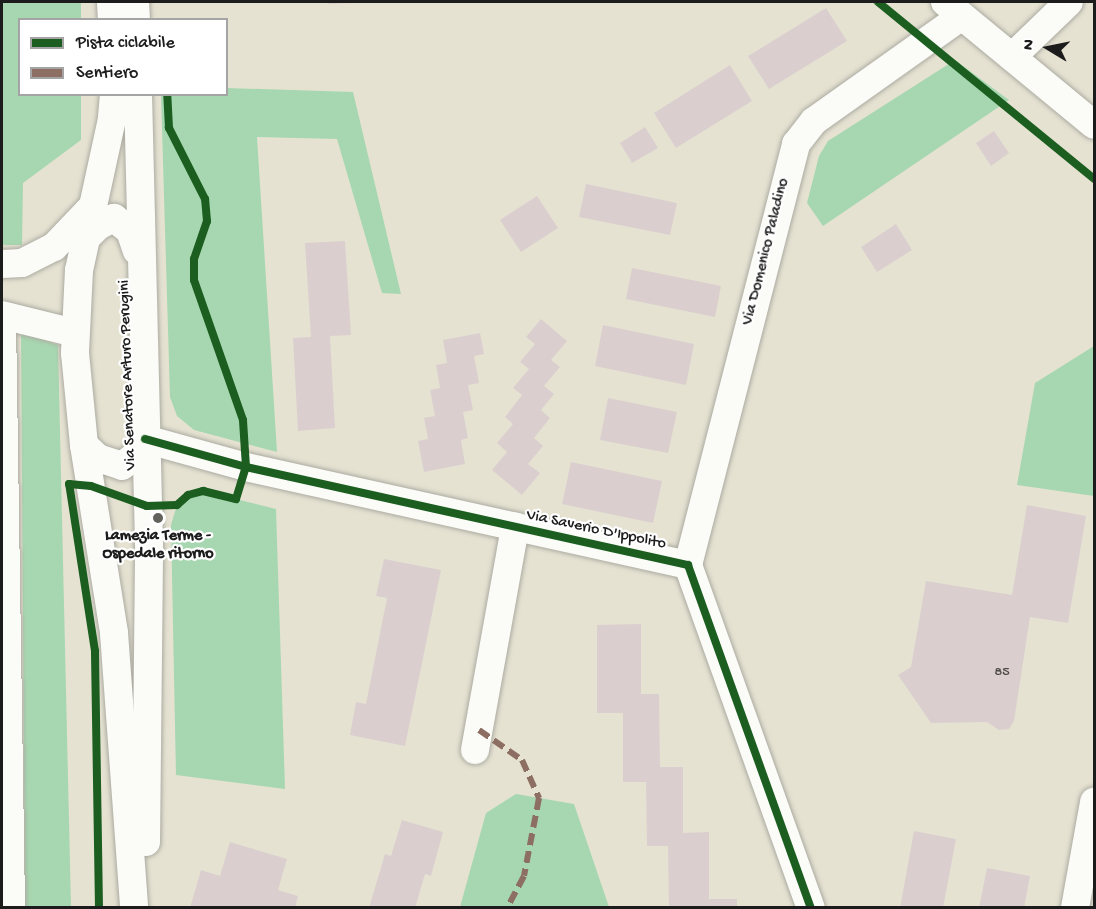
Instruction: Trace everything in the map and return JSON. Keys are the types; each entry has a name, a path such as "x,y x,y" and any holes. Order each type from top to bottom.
{"street":[{"path":"111,2 112,18"},
{"path":"135,2 136,18"},
{"path":"1012,57 1069,2"},
{"path":"954,9 1095,125"},
{"name":"Via Domenico Paladino","path":"688,565 796,144 814,121 954,9"},
{"path":"114,96 112,119 85,239 75,333 84,446 114,633 134,908"},
{"name":"Via Senatore Arturo Perugini","path":"138,96 139,256 146,443 146,908"},
{"path":"2,264 22,263 54,247 91,208"},
{"path":"85,239 98,226 114,218 130,231 139,256"},
{"path":"10,908 2,317 75,333"},
{"path":"84,446 105,461 122,465 146,443"},
{"name":"Via Saverio D'Ippolito","path":"146,443 688,565"},
{"path":"475,750 515,527"},
{"path":"688,565 811,908"},
{"path":"1075,908 1094,802"}],"green space":[{"path":"2,2 81,2 81,18 18,18 18,96 81,96 81,140 23,183 22,245 2,245"},
{"path":"955,60 1009,100 823,226 807,203 819,156 828,141"},
{"path":"228,88 353,92 401,294 382,293 337,139 257,137 277,452 194,430 177,416 170,397 161,96 228,96"},
{"path":"21,331 58,345 71,907 25,907"},
{"path":"1094,346 1094,496 1017,485 1035,383"},
{"path":"203,491 276,509 285,789 176,775 171,525 177,505 188,495"},
{"path":"516,794 574,804 609,907 460,907 486,813"}],"building":[{"path":"328,2 353,2 353,3 328,4"},
{"path":"826,8 847,41 769,89 748,56"},
{"path":"730,65 752,101 676,148 654,113"},
{"path":"645,127 658,148 632,163 620,143"},
{"path":"994,131 1009,153 991,166 976,143"},
{"path":"586,184 677,203 670,235 579,217"},
{"path":"537,196 558,228 521,252 500,220"},
{"path":"896,224 912,250 877,272 861,247"},
{"path":"345,241 351,335 330,336 335,428 298,431 293,338 311,337 305,243"},
{"path":"632,268 721,286 715,317 626,299"},
{"path":"541,319 567,341 551,360 560,367 544,386 554,394 541,410 550,418 534,438 543,446 528,464 540,473 522,495 492,470 507,452 497,443 513,424 505,417 522,395 513,388 529,369 520,362 535,344 526,337"},
{"path":"603,325 694,344 686,385 595,366"},
{"path":"480,333 484,354 474,356 479,383 468,385 473,410 463,412 468,438 461,440 465,464 424,472 418,441 428,439 424,418 435,416 430,390 440,388 436,365 447,363 443,340"},
{"path":"608,398 677,412 668,453 600,440"},
{"path":"571,462 662,481 653,523 562,504"},
{"path":"1027,505 1086,516 1068,623 1030,617 1014,721 1009,729 999,730 987,722 931,723 898,675 911,667 926,581 1012,595"},
{"path":"384,559 441,570 405,746 350,735 356,702 366,704 387,598 376,596"},
{"path":"641,624 641,694 659,694 660,767 683,767 683,833 709,832 709,899 737,899 737,908 669,908 668,846 647,846 646,782 623,782 623,713 597,713 597,625"},
{"path":"402,820 443,832 431,876 425,874 415,908 369,908 385,854 391,856"},
{"path":"914,831 956,839 943,908 900,908"},
{"path":"230,842 287,859 278,890 298,896 295,908 190,908 201,870 220,876"},
{"path":"987,868 1030,876 1024,908 979,908"}],"marked path":[{"path":"479,730 522,760 539,798 524,876 507,908"}],"cycle path":[{"path":"878,2 1094,179"},
{"path":"99,908 95,651 69,484 91,486 147,506 177,505 188,495 203,491 236,499 246,467 243,420 194,280 194,259 207,221 205,199 169,128 167,96"},
{"path":"145,439 246,467 688,565 811,908"}],"place":[{"name":"Lamezia Terme - Ospedale ritorno","path":"158,518"}]}
